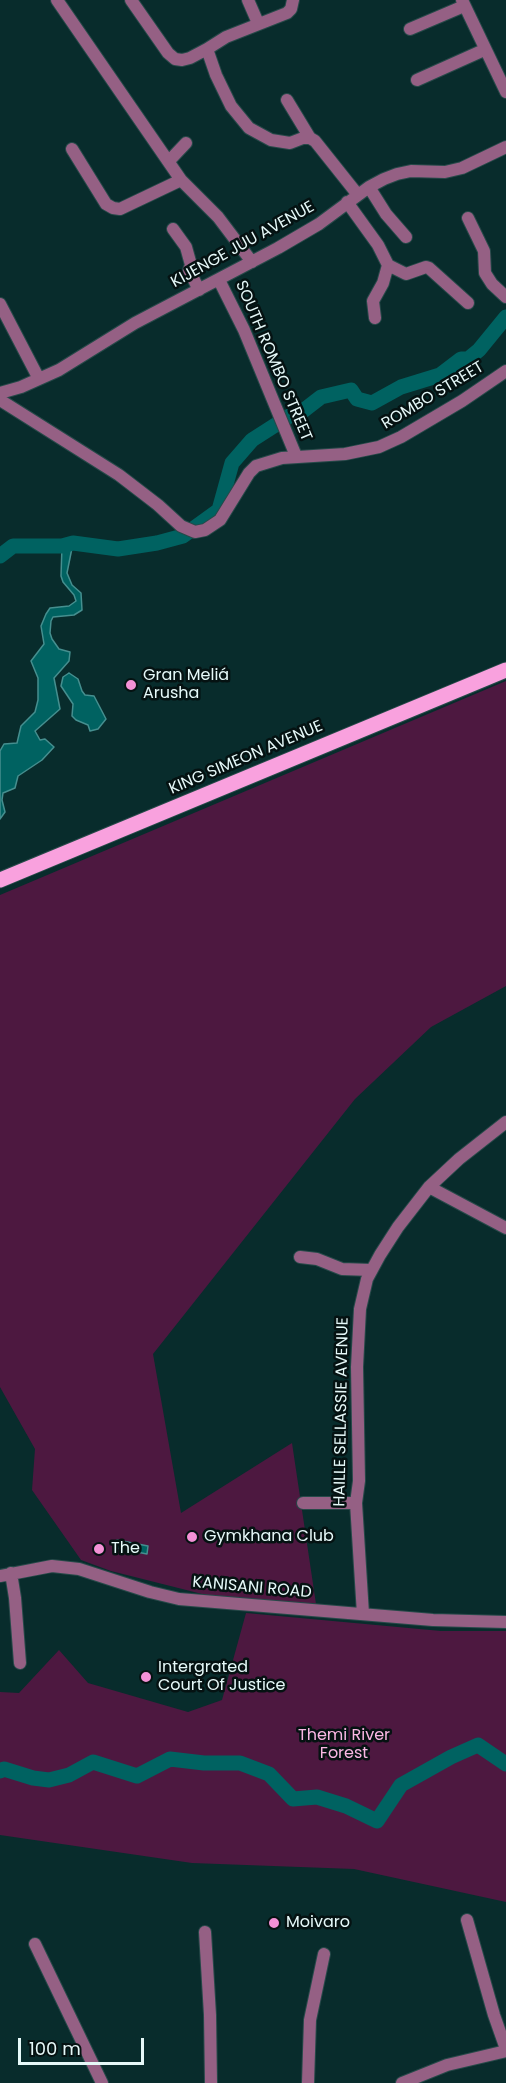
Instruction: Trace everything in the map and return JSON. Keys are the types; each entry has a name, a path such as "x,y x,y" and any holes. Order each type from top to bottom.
{"main road":[{"name":"KING SIMEON AVENUE","path":"0,880 506,670"}],"street":[{"path":"57,0 181,180 219,217 252,262"},
{"path":"248,0 258,23"},
{"path":"134,1 168,53 175,59 190,58 225,38 287,13 291,9 293,0"},
{"path":"410,29 463,3 506,92"},
{"path":"207,49 216,75 231,105 249,128 271,140 290,143 310,138"},
{"path":"417,80 484,50"},
{"path":"287,100 310,138 315,141 358,195"},
{"path":"169,161 186,143"},
{"name":"KIJENGE JUU AVENUE","path":"0,393 59,370 127,328 319,224 369,187 396,174 411,171 446,172 462,168 506,147"},
{"path":"72,150 106,204 113,208 120,209 181,180"},
{"path":"369,187 386,214 406,237"},
{"path":"347,202 378,245 388,266 406,274 429,268 468,303"},
{"path":"468,218 482,244 485,273 492,284 506,297"},
{"path":"173,228 186,246 191,265 189,270 199,290"},
{"path":"375,318 373,301 383,283 388,266"},
{"name":"SOUTH ROMBO STREET","path":"219,280 244,330 296,456"},
{"path":"0,304 39,379"},
{"name":"ROMBO STREET","path":"0,400 118,475 158,505 181,526 195,532 205,531 220,520 249,473 256,466 296,456 345,454 379,447 401,437 462,401 506,372"},
{"name":"HAILLE SELLASSIE AVENUE","path":"363,1614 356,1503 359,1481 359,1329 363,1294 371,1270 398,1227 429,1187 459,1159 506,1122"},
{"path":"429,1187 506,1228"},
{"path":"300,1257 317,1258 342,1269 371,1270"},
{"path":"303,1503 356,1503"},
{"name":"KANISANI ROAD","path":"6,1574 52,1566 80,1569 179,1599 433,1620 506,1622"},
{"path":"6,1574 20,1663"},
{"path":"402,2083 447,2065 506,2050 467,1920"},
{"path":"205,1932 212,2083"},
{"path":"35,1944 102,2083"},
{"path":"308,2083 310,2020 324,1954"}],"green space":[{"path":"506,681 506,986 431,1027 355,1099 153,1354 181,1513 292,1443 316,1604 210,1596 111,1571 81,1560 32,1490 35,1449 0,1387 0,895"},
{"name":"Themi River Forest","path":"246,1613 441,1631 506,1631 506,1902 354,1869 192,1863 0,1835 0,1692 19,1693 59,1650 88,1683 188,1712 222,1700"}],"water":[{"path":"73,543 67,573 72,585 81,593 82,610 74,615 53,617 51,621 52,639 59,649 70,652 69,661 54,678 60,709 35,731 40,740 45,739 54,747 42,760 18,776 15,788 3,793 5,812 0,819 0,751 4,744 17,743 21,726 35,712 38,700 38,678 31,661 44,644 41,626 50,608 69,606 76,601 61,576 62,546"},
{"path":"69,673 78,679 85,695 94,696 106,719 98,729 90,731 88,725 72,716 73,704 61,686 63,677"},
{"path":"117,1540 148,1546 147,1554 116,1548"}],"waterway":[{"path":"0,556 13,546 62,546 73,543 118,549 183,536 219,510 232,463 252,440 291,415 299,414 321,397 351,390 357,399 372,403 401,387 440,375 461,359 468,359 479,350 506,317"},
{"path":"0,1771 4,1769 33,1778 49,1780 69,1775 93,1762 137,1776 170,1759 204,1763 240,1763 269,1774 293,1799 317,1797 346,1806 377,1821 401,1785 478,1745 506,1764"}],"place":[{"name":"Gran Meliá Arusha","path":"131,685"},
{"name":"Gymkhana Club","path":"192,1537"},
{"name":"The","path":"99,1549"},
{"name":"Intergrated Court Of Justice","path":"146,1677"},
{"name":"Moivaro","path":"274,1923"}]}
